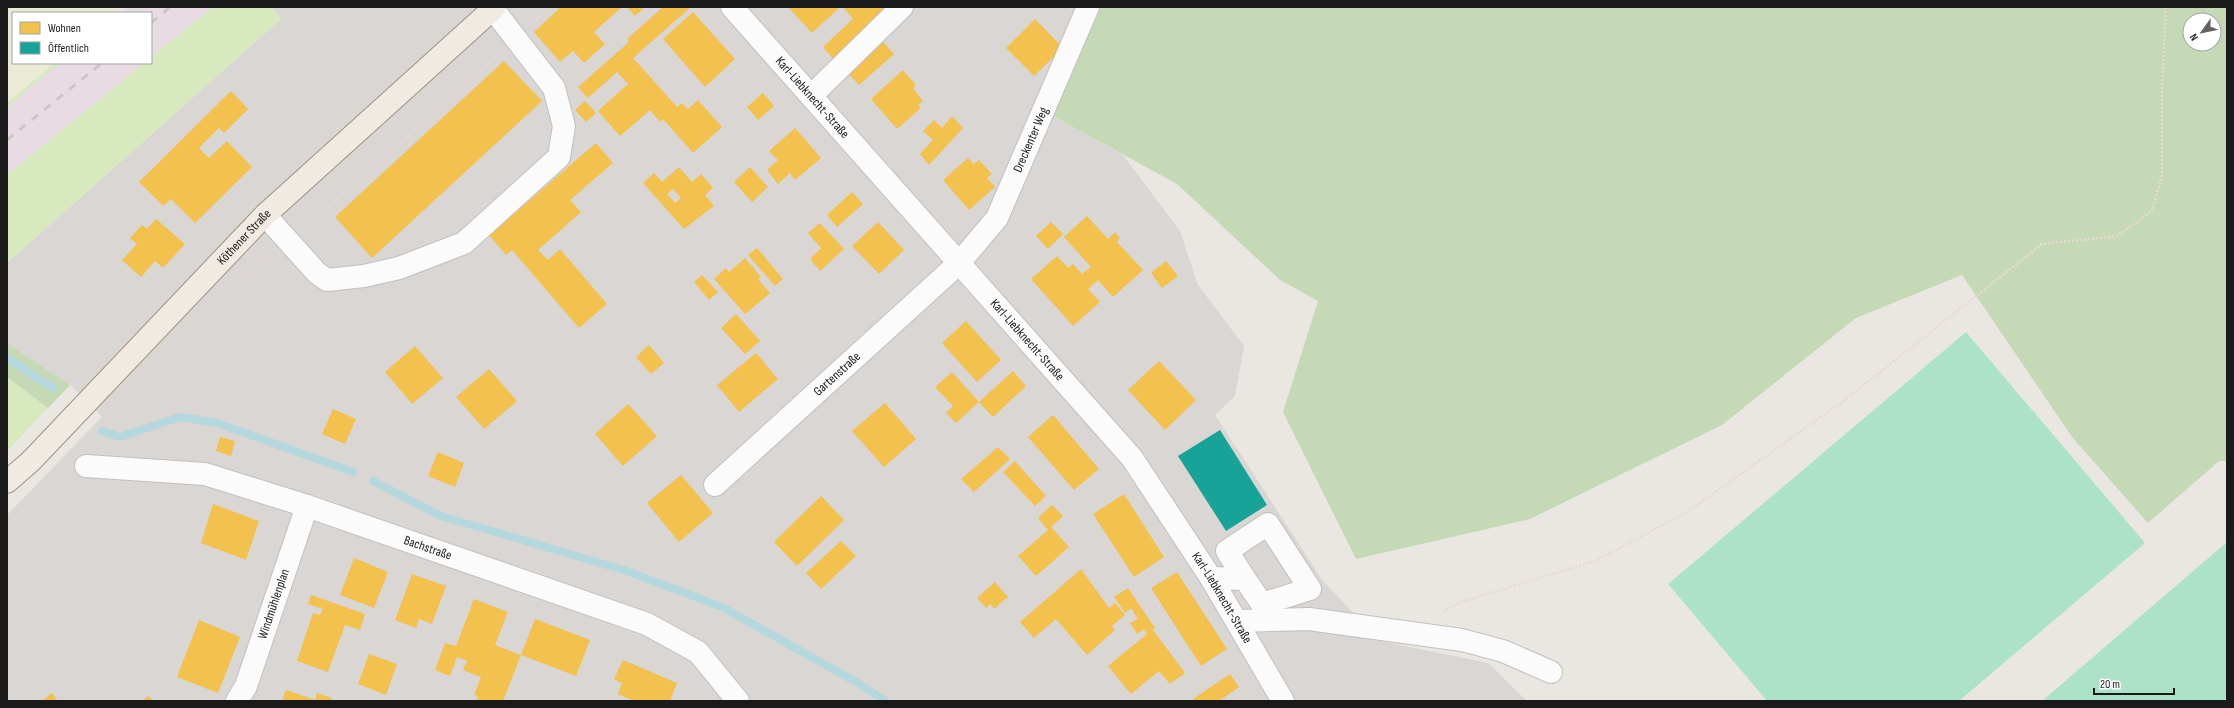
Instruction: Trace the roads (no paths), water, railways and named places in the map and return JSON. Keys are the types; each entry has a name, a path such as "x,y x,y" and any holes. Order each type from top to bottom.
{"main road":[{"name":"Köthener Straße","path":"7,482 31,461 265,214 494,8"}],"street":[{"name":"Karl-Liebknecht-Straße","path":"732,7 1132,458 1212,578 1283,701"},
{"path":"811,96 902,7"},
{"name":"Dreckenter Weg","path":"959,263 997,218 1088,7"},
{"path":"265,214 288,242 317,273 327,280 364,276 398,268 464,243 511,201 559,157 564,126 554,88 494,8"},
{"name":"Gartenstraße","path":"715,485 959,263"},
{"name":"Bachstraße","path":"86,466 205,474 307,506 647,624 698,652 738,701"},
{"name":"Windmühlenplan","path":"237,701 246,686 307,506"},
{"path":"1212,578 1245,579"},
{"path":"1238,621 1309,619 1462,640 1503,651 1551,672"}],"waterway":[{"path":"7,358 53,388"},
{"path":"102,431 120,437 180,417 217,423 353,472"},
{"path":"373,481 441,516 624,570 722,607 858,683 885,701"}],"railway":[{"path":"152,22 170,7"},
{"path":"7,140 101,64"}]}
